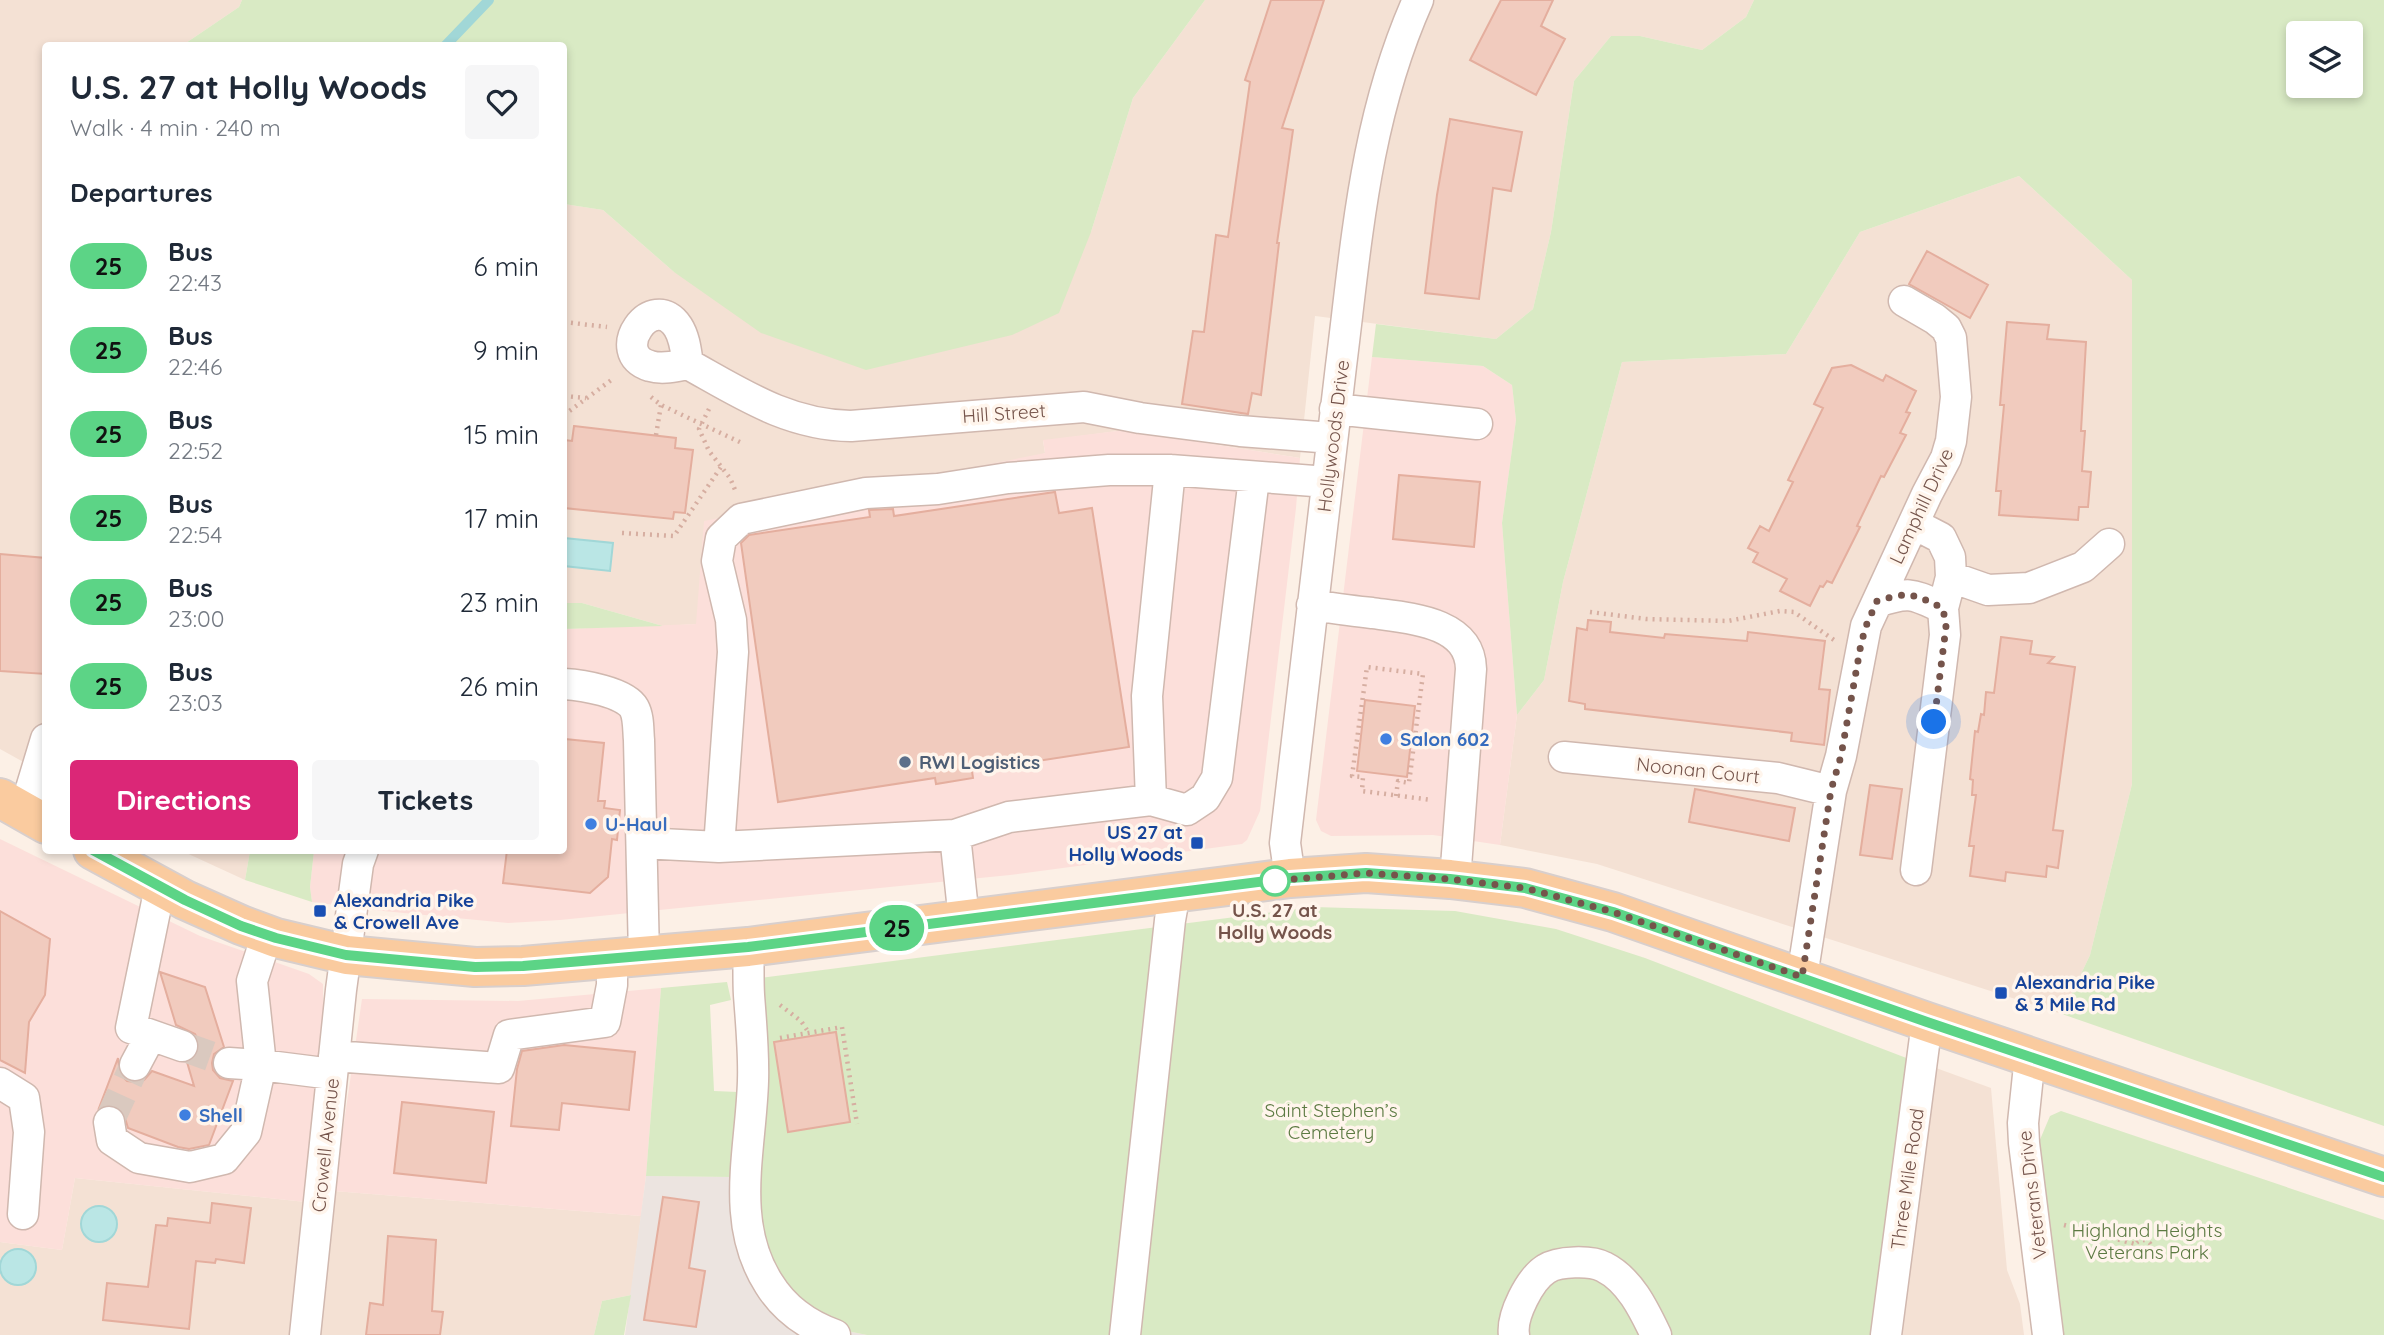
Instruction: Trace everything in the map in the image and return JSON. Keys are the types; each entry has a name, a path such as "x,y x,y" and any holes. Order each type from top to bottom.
{"main road":[{"path":"100,854 160,887 241,926 267,935 346,955 475,967 523,966 748,947 1290,878 1366,873 1525,888 1613,912 2384,1177"}],"street":[{"name":"Hollywoods Drive","path":"1290,878 1285,844 1362,198 1374,131 1399,48 1418,0"},
{"name":"Lamphill Drive","path":"1802,977 1831,790 1841,756 1866,626 1946,458 1951,441 1956,397 1951,338 1946,328 1935,319 1904,301"},
{"name":"Hill Street","path":"688,364 793,419 825,426 1084,407 1140,418 1240,431 1334,423 1477,424"},
{"path":"719,847 733,652 731,620 717,561 721,538 741,519 866,493 938,489 1008,478 1109,470 1170,470 1327,482"},
{"path":"1151,800 1147,696 1170,470"},
{"path":"642,843 719,847 955,835 1009,817 1151,800 1187,810 1205,798 1217,778 1254,478"},
{"path":"1914,524 1941,538 1950,557 1951,577 1943,608 1945,635 1916,870"},
{"path":"1951,577 1988,590 2029,588 2083,566 2109,544"},
{"path":"1877,601 1912,594 1943,608"},
{"path":"1312,606 1419,619 1441,627 1467,649 1471,657 1471,669 1455,880"},
{"path":"229,1063 499,1068 509,1035 606,1022 611,985 628,957 642,843 639,740 635,710 626,698 567,684"},
{"path":"23,812 42,752"},
{"name":"Noonan Court","path":"1564,757 1779,778 1831,790"},
{"path":"955,835 964,920"},
{"name":"Crowell Avenue","path":"305,1335 333,1065 358,864 362,854"},
{"path":"160,887 131,1028 182,1046"},
{"path":"1125,1335 1175,892"},
{"path":"109,1122 112,1140 139,1158 190,1167 224,1159 246,1132 261,1065 252,981 267,935"},
{"path":"748,947 753,1080 747,1147 746,1224 760,1270 776,1295 813,1331"},
{"name":"Three Mile Road","path":"1886,1335 1927,1022"},
{"path":"135,1065 151,1035"},
{"name":"Veterans Drive","path":"2031,1056 2023,1122 2048,1335"},
{"path":"0,1083 24,1098 29,1132 23,1214"},
{"path":"1514,1335 1518,1308 1531,1285 1546,1269 1573,1261 1603,1266 1622,1280 1644,1309 1656,1335"}],"path":[{"path":"567,322 612,328"},
{"path":"567,413 621,373"},
{"path":"721,382 699,429 709,451 730,478 738,496"},
{"path":"567,396 586,398"},
{"path":"656,435 661,405"},
{"path":"622,533 674,536 721,467"},
{"path":"1590,612 1646,619 1728,621 1780,611 1794,612 1832,639 1846,643"},
{"path":"1396,796 1398,781 1409,783 1423,674 1367,667 1352,776 1363,777 1362,791 1396,796 1460,804"},
{"path":"751,1042 842,1027 856,1124"},
{"path":"2034,1217 2134,1244 2147,1240 2152,1248 2151,1252 2144,1258 2138,1257 2133,1249 2134,1244"}],"shaded area":[{"path":"0,0 242,0 239,7 187,42 42,42 42,772 0,749"},
{"path":"1205,0 1754,0 1746,17 1702,50 1640,36 1611,36 1574,81 1551,232 1533,309 1496,339 1315,316 1300,458 1125,430 1043,441 1045,453 696,624 663,626 582,603 567,603 567,204 603,210 674,272 1091,232 1133,98"},
{"path":"2019,176 2132,280 2132,784 2090,955 2062,1014 1597,864 1500,845 1517,715 1544,680 1563,582 1622,362 1786,354 1860,232"},
{"path":"1372,357 1483,366 1512,385 1516,420 1502,523 1517,715 1500,845 1433,835 1331,836 1321,831 1316,820"},
{"path":"1125,430 1300,458 1260,811 1247,840 1242,844 1010,875 560,920 508,923 312,902 310,887 314,854 567,854 567,629 696,624 704,521 1045,453 1043,440"},
{"path":"0,839 200,936 309,974 323,984 323,1020 306,1202 75,1178 62,1250 0,1242"},
{"path":"189,854 249,854 245,880"},
{"path":"661,988 641,1216 334,1191 362,999 518,1001"},
{"path":"1936,1068 1991,1088 2007,1270 2020,1304 2024,1335 1900,1335"},
{"path":"646,1176 755,1177 847,1331 867,1335 625,1335"},
{"path":"75,1178 306,1202 334,1191 641,1216 631,1295 602,1301 594,1335 0,1335 0,1242 62,1250"}],"green space":[{"path":"242,0 1205,0 1133,98 1091,232 1059,313 1012,335 866,370 761,333 674,272 603,210 567,204 567,42 187,42 239,7"},
{"path":"1754,0 2384,0 2384,1126 2062,1014 2090,955 2132,784 2132,280 2019,176 1860,232 1786,354 1622,362 1563,582 1544,680 1517,715 1502,523 1516,420 1512,385 1483,366 1372,357 1376,324 1496,339 1533,309 1551,232 1574,81 1611,36 1640,36 1702,50 1746,17"},
{"path":"567,603 582,603 663,626 567,629"},
{"path":"249,854 314,854 310,887 312,902 245,880"},
{"name":"Saint Stephen’s Cemetery","path":"1313,907 1455,911 1556,929 1645,958 1909,1059 1874,1335 867,1335 847,1331 806,1313 771,1269 752,1199 760,978"},
{"path":"727,982 731,1000 710,1005 714,1091 738,1092 733,1177 646,1176 661,988"},
{"name":"Highland Heights Veterans Park","path":"2061,1111 2384,1220 2384,1335 2064,1335 2039,1142 2050,1116"},
{"path":"631,1295 624,1335 594,1335 602,1301"}],"water":[{"path":"567,538 613,543 610,571 567,566"},
{"path":"99,1206 112,1211 117,1224 112,1237 99,1242 86,1237 81,1224 86,1211"},
{"path":"18,1249 31,1254 36,1267 31,1280 18,1285 5,1280 0,1267 5,1254"}],"building":[{"path":"1271,0 1324,0 1282,128 1293,130 1277,243 1261,395 1252,393 1248,414 1182,404 1193,331 1204,332 1216,235 1228,237 1250,82 1245,80"},
{"path":"1501,0 1553,0 1541,26 1565,39 1536,95 1470,60"},
{"path":"1450,119 1522,132 1511,191 1493,188 1479,299 1425,293"},
{"path":"1927,251 1988,285 1970,318 1909,284"},
{"path":"2007,322 2049,325 2047,339 2086,342 2081,431 2085,431 2082,471 2091,472 2088,507 2079,507 2078,520 1999,515 2001,491 1996,491 2004,405 2000,405"},
{"path":"1851,365 1883,381 1886,375 1916,391 1906,412 1910,413 1900,433 1906,435 1884,477 1881,476 1857,526 1860,527 1832,583 1827,581 1823,587 1820,586 1810,606 1780,591 1787,579 1753,562 1758,553 1748,548 1760,526 1769,531 1793,482 1788,480 1823,408 1814,404 1832,368"},
{"path":"574,426 676,438 675,448 693,450 685,513 674,512 673,519 567,508 567,440 572,441"},
{"path":"1399,475 1480,482 1474,547 1393,539"},
{"path":"1055,492 1059,513 1092,508 1129,747 972,771 973,778 936,784 935,778 778,802 741,543 749,535 870,517 869,510 893,509 894,516"},
{"path":"0,554 42,558 42,674 0,671"},
{"path":"1588,620 1611,622 1610,632 1664,638 1665,634 1747,641 1748,632 1825,641 1819,689 1830,690 1824,745 1791,741 1792,733 1585,709 1585,704 1569,701 1577,628 1587,630"},
{"path":"2001,637 2032,641 2030,654 2054,657 2048,663 2075,667 2053,830 2063,831 2058,868 2047,866 2046,877 2006,872 2005,881 1970,876 1974,846 1969,846 1976,795 1972,795 1973,780 1970,779 1975,731 1978,732 1981,714 1984,715 1986,692 1994,693"},
{"name":"Salon 602","path":"1365,700 1415,706 1407,777 1357,771"},
{"name":"U-Haul","path":"567,739 604,743 598,801 605,801 604,808 620,810 617,840 612,839 608,877 590,893 503,883 507,854 567,854"},
{"path":"1870,785 1902,789 1892,859 1860,855"},
{"path":"1695,789 1795,808 1789,841 1689,822"},
{"path":"0,911 50,939 45,995 29,1022 25,1073 0,1060"},
{"path":"160,972 205,987 224,1047 214,1054 213,1070 220,1078 233,1081 209,1145 189,1149 178,1147 128,1128 123,1111 116,1106 99,1108 118,1058 120,1074 127,1081 144,1080 152,1071 194,1086 187,1062 194,1059 199,1042 195,1034 176,1025"},
{"path":"836,1032 850,1122 788,1132 774,1042"},
{"path":"564,1045 635,1052 629,1110 562,1103 559,1130 511,1126 517,1069 522,1051"},
{"path":"402,1102 494,1112 486,1183 394,1173"},
{"path":"663,1197 699,1202 689,1268 705,1271 696,1327 644,1320"},
{"path":"212,1203 251,1208 244,1263 216,1259 215,1263 196,1261 189,1329 103,1320 107,1283 148,1287 156,1225 167,1226 168,1218 210,1223"},
{"path":"388,1236 436,1240 432,1311 443,1312 440,1335 366,1335 370,1303 383,1305"}],"waterway":[{"path":"449,42 489,0"}],"tunnel":[{"path":"182,1046 229,1063"},
{"path":"109,1122 135,1065"}],"bus line":[{"name":"25","path":"100,854 185,900 241,926 276,938 346,955 475,967 523,966 748,947 1290,878 1366,873 1525,888 1613,912 2384,1177"}],"place":[{"name":"Salon 602","path":"1386,739"},
{"name":"RWI Logistics","path":"905,762"},
{"name":"U-Haul","path":"591,824"},
{"name":"US 27 at Holly Woods","path":"1197,843"},
{"name":"U.S. 27 at Holly Woods","path":"1275,881"},
{"name":"Alexandria Pike & Crowell Ave","path":"320,911"},
{"name":"Alexandria Pike & 3 Mile Rd","path":"2001,993"},
{"name":"Shell","path":"185,1115"}],"route":[{"path":"1275,881 1272,881 1366,873 1525,888 1613,912 1802,977 1831,790 1841,756 1861,644 1877,601 1912,594 1943,608 1946,627 1934,722"}]}
